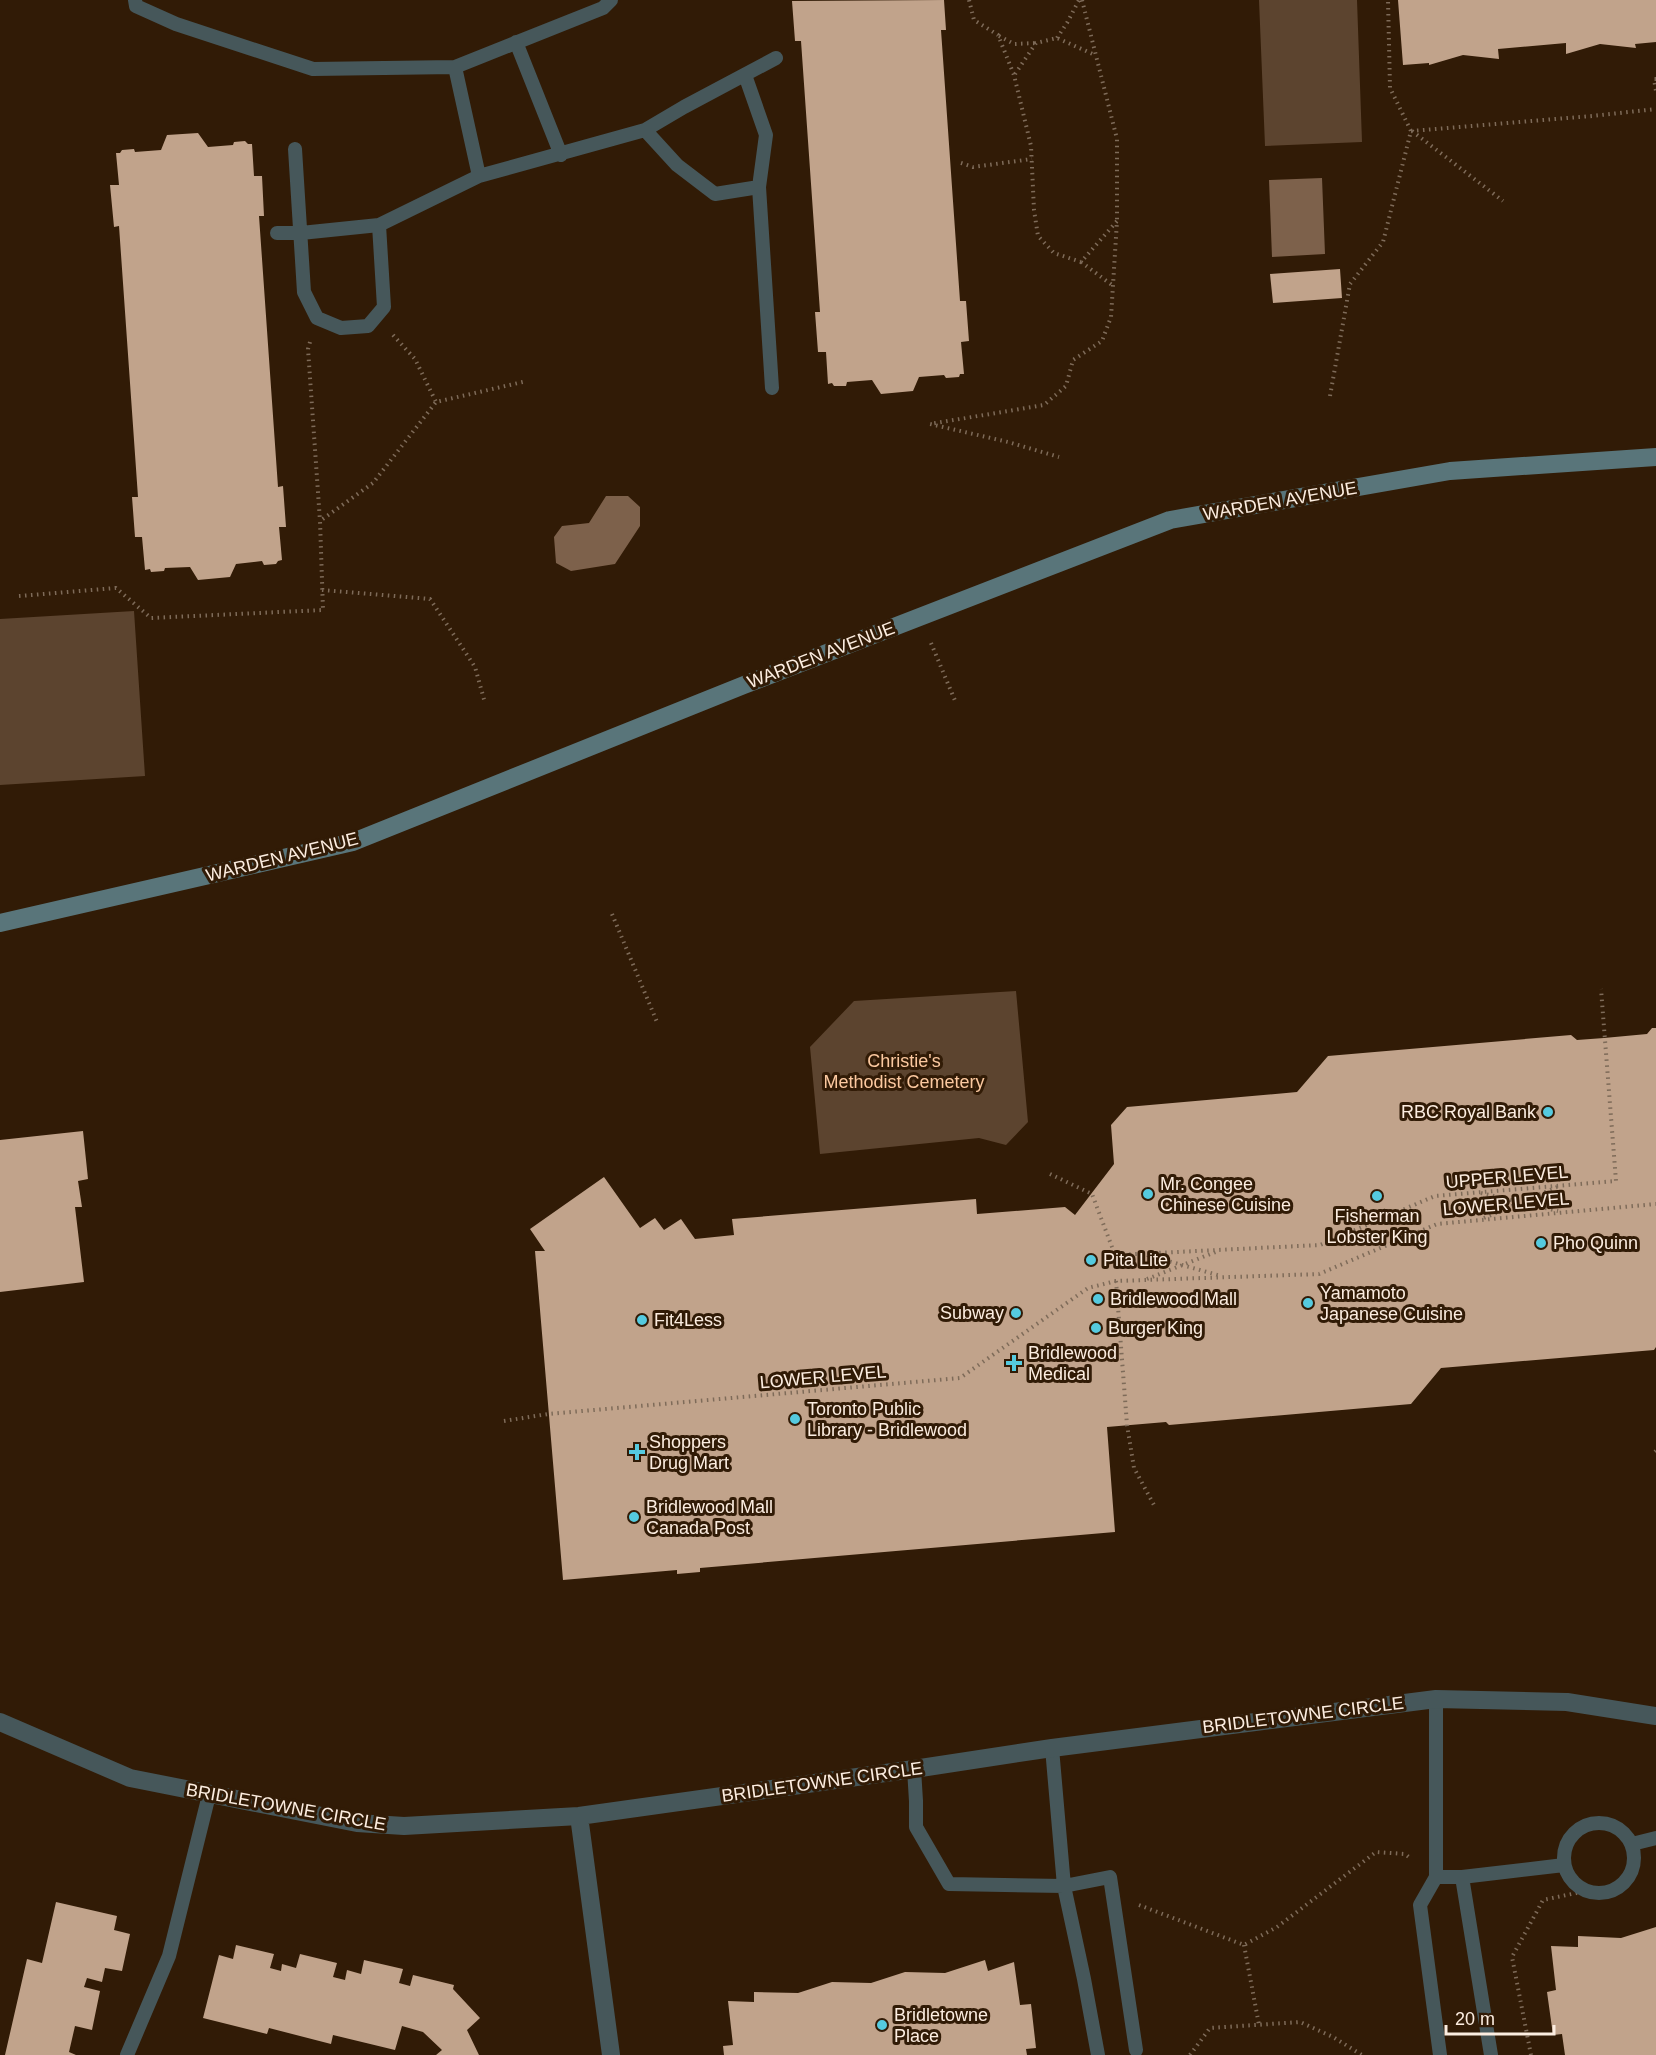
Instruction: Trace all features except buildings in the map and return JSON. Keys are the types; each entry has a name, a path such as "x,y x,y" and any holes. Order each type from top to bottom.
{"main road":[{"name":"WARDEN AVENUE","path":"0,923 353,842 1170,520 1450,471 1656,457"}],"street":[{"name":"BRIDLETOWNE CIRCLE","path":"0,1722 130,1779 357,1823 404,1826 579,1816 1053,1748 1436,1699 1566,1702 1656,1716"},
{"path":"579,1816 612,2055"}],"lane":[{"path":"135,0 136,6 177,24 313,69 455,67 603,8 611,0"},
{"path":"516,42 561,154"},
{"path":"277,233 301,233 379,225 478,176 645,130 776,58"},
{"path":"455,67 478,176"},
{"path":"745,75 766,135 759,188 772,388"},
{"path":"645,130 677,165 715,194 759,188"},
{"path":"295,149 304,292 317,318 341,328 368,326 384,307 379,225"},
{"path":"1436,1699 1436,1877 1420,1905 1440,2055"},
{"path":"1053,1748 1064,1886 1098,2055"},
{"path":"914,1769 916,1827 949,1884 1064,1886 1110,1877 1136,2050"},
{"path":"128,2055 169,1956 209,1795"},
{"path":"1594,1822 1616,1827 1632,1844 1633,1868 1620,1887 1609,1892 1586,1891 1576,1885 1564,1865 1567,1842 1573,1833 1594,1822"},
{"path":"1632,1844 1656,1838"},
{"path":"1436,1877 1462,1877 1564,1865"},
{"path":"1462,1877 1491,2055"}],"path":[{"path":"969,0 974,20 1014,44 1036,43 1057,38 1095,55"},
{"path":"1057,38 1081,0"},
{"path":"1059,457 1008,442 930,424 1044,405 1066,386 1073,360 1102,341 1111,317 1117,221 1117,139 1081,0"},
{"path":"1388,0 1390,88 1411,131 1503,201"},
{"path":"998,35 1014,75 1032,159 1034,210 1038,236 1054,253 1081,262 1112,285"},
{"path":"1014,75 1036,43"},
{"path":"1656,79 1654,79 1656,91"},
{"path":"1411,131 1656,109"},
{"path":"1330,396 1350,284 1383,242 1411,131"},
{"path":"961,163 973,167 1032,159"},
{"path":"1081,262 1117,221"},
{"path":"375,317 415,358 436,402"},
{"path":"18,596 116,588 151,618 323,610 320,521 308,349 317,318"},
{"path":"320,521 373,483 436,402 527,381"},
{"path":"322,590 430,599 475,667 485,703"},
{"path":"920,617 956,703"},
{"path":"612,914 657,1022"},
{"name":"UPPER LEVEL","path":"1050,1173 1092,1194 1115,1255 1320,1245 1435,1196 1616,1181 1601,989"},
{"path":"1480,1220 1560,1186"},
{"path":"1477,1192 1563,1212"},
{"name":"LOWER LEVEL","path":"504,1421 548,1414 960,1378 1088,1288 1116,1281 1319,1274 1437,1224 1656,1204"},
{"path":"1144,1280 1222,1250"},
{"path":"1143,1254 1225,1277"},
{"path":"1116,1281 1127,1425 1134,1468 1154,1505"},
{"path":"1114,1906 1135,1904 1244,1945 1277,1927 1376,1852 1405,1854 1436,1877"},
{"path":"1531,2055 1512,1957 1543,1900 1586,1891"},
{"path":"1244,1945 1259,2025"},
{"path":"1190,2055 1210,2028 1300,2022 1333,2037 1362,2055"}],"green space":[{"path":"1259,0 1357,0 1362,142 1265,146"},
{"path":"134,611 145,776 0,785 0,619"},
{"name":"Christie's Methodist Cemetery","path":"1016,991 1028,1122 1006,1145 979,1138 820,1154 810,1047 854,1001"}],"shaded area":[{"path":"1322,178 1325,254 1272,257 1269,180"},
{"path":"606,496 628,496 640,507 640,526 615,564 571,571 556,563 554,537 562,526 589,523"}],"place":[{"name":"RBC Royal Bank","path":"1548,1112"},
{"name":"Mr. Congee Chinese Cuisine","path":"1148,1194"},
{"name":"Fisherman Lobster King","path":"1377,1196"},
{"name":"Pho Quinn","path":"1541,1243"},
{"name":"Pita Lite","path":"1091,1260"},
{"name":"Bridlewood Mall","path":"1098,1299"},
{"name":"Yamamoto Japanese Cuisine","path":"1308,1303"},
{"name":"Subway","path":"1016,1313"},
{"name":"Fit4Less","path":"642,1320"},
{"name":"Burger King","path":"1096,1328"},
{"name":"Bridlewood Medical","path":"1014,1363"},
{"name":"Toronto Public Library - Bridlewood","path":"795,1419"},
{"name":"Shoppers Drug Mart","path":"637,1452"},
{"name":"Bridlewood Mall Canada Post","path":"634,1517"},
{"name":"Bridletowne Place","path":"882,2025"}]}
